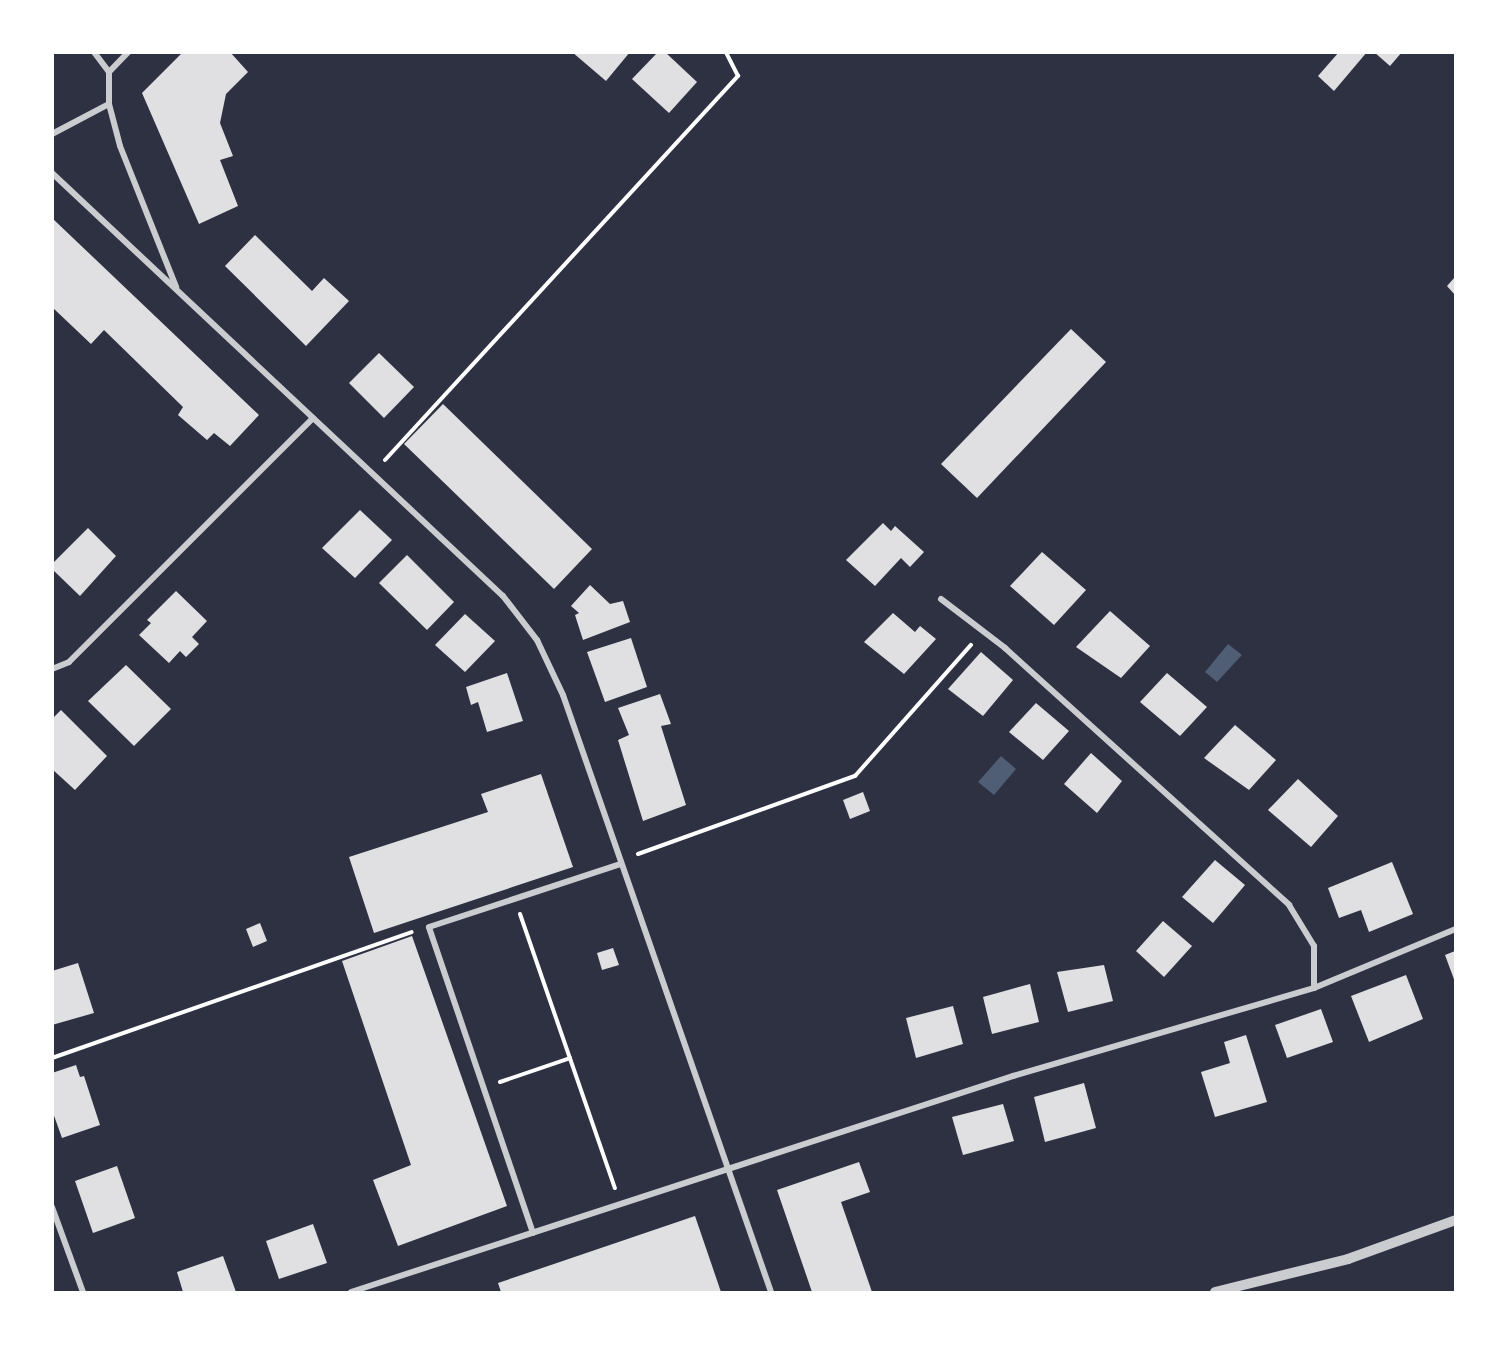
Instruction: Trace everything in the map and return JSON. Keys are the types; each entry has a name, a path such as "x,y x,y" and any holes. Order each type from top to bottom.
{"street":[{"path":"94,52 110,72"},
{"path":"128,52 110,72 109,104 120,146 177,290"},
{"path":"52,134 109,104"},
{"path":"52,173 503,596 537,640 563,695 771,1293"},
{"path":"52,669 69,662 313,418"},
{"path":"941,599 981,633 1014,656 1289,905 1314,946 1314,988"},
{"path":"533,1233 429,927 621,864"},
{"path":"351,1293 727,1167 1013,1076 1314,988 1455,930"},
{"path":"52,1207 83,1293"},
{"path":"1215,1293 1348,1259 1455,1220"}],"path":[{"path":"372,473 738,76 726,52"},
{"path":"621,864 646,849 855,776 981,633"},
{"path":"515,900 620,1203"},
{"path":"52,1058 429,927"},
{"path":"485,1087 570,1058"}],"water":[{"path":"1228,644 1242,655 1217,682 1205,672"},
{"path":"1001,756 1016,769 994,795 978,782"}],"building":[{"path":"183,52 230,52 248,72 226,94 220,123 233,156 220,160 238,206 199,224 142,93"},
{"path":"572,52 630,52 606,81"},
{"path":"658,52 665,52 697,82 669,113 632,79"},
{"path":"1339,52 1367,52 1334,91 1318,76"},
{"path":"1374,52 1402,52 1390,66"},
{"path":"52,218 259,415 230,446 214,433 207,440 178,415 183,407 104,330 91,344 52,307"},
{"path":"255,235 312,291 324,278 349,301 306,346 225,266"},
{"path":"1455,277 1455,295 1447,286"},
{"path":"1071,329 1106,362 977,498 941,464"},
{"path":"379,353 414,387 384,418 349,383"},
{"path":"443,404 592,549 554,589 404,444"},
{"path":"360,510 392,540 355,578 322,548"},
{"path":"883,523 891,531 895,526 924,552 910,567 901,558 875,586 846,560"},
{"path":"88,528 116,556 80,596 52,569 52,564"},
{"path":"1042,552 1086,590 1054,625 1010,586"},
{"path":"407,555 454,602 427,630 379,583"},
{"path":"590,585 610,604 623,601 630,622 583,640 575,615 579,613 571,606"},
{"path":"176,591 207,621 192,637 199,644 186,657 180,651 169,663 139,635 151,623 147,620"},
{"path":"1110,611 1150,646 1121,678 1076,647"},
{"path":"893,613 915,632 920,626 936,639 904,674 864,642"},
{"path":"465,614 495,641 465,672 435,645"},
{"path":"631,638 647,687 605,702 587,652"},
{"path":"981,652 1013,680 983,716 948,689"},
{"path":"126,665 171,709 134,746 88,701"},
{"path":"507,673 523,721 487,732 478,702 471,705 466,687"},
{"path":"1167,673 1207,707 1180,736 1140,702"},
{"path":"660,694 671,724 661,726 686,805 643,821 618,740 629,735 618,708"},
{"path":"1036,703 1069,731 1043,760 1009,732"},
{"path":"61,710 107,756 75,790 52,769 52,719"},
{"path":"1235,725 1276,760 1249,790 1204,758"},
{"path":"1091,753 1122,781 1097,813 1064,784"},
{"path":"541,774 573,867 374,933 349,857 488,812 481,794"},
{"path":"1298,779 1338,816 1311,847 1268,810"},
{"path":"863,792 870,811 850,819 843,800"},
{"path":"1215,860 1245,885 1213,923 1182,897"},
{"path":"1392,862 1413,914 1369,932 1361,910 1339,918 1328,888"},
{"path":"1163,921 1192,946 1164,977 1136,951"},
{"path":"260,923 267,941 253,947 246,929"},
{"path":"412,936 507,1206 398,1246 373,1180 411,1165 342,961"},
{"path":"613,948 619,965 602,970 597,953"},
{"path":"1455,951 1455,982 1445,955"},
{"path":"78,963 94,1013 52,1025 52,971"},
{"path":"1104,965 1113,1001 1068,1012 1057,972"},
{"path":"1406,975 1423,1019 1369,1042 1351,996"},
{"path":"1030,984 1039,1022 992,1034 983,997"},
{"path":"953,1006 963,1044 916,1058 906,1018"},
{"path":"1321,1009 1333,1042 1287,1058 1275,1025"},
{"path":"1246,1035 1267,1102 1215,1117 1201,1072 1230,1063 1224,1042"},
{"path":"76,1065 80,1077 84,1076 100,1125 62,1138 52,1110 52,1073"},
{"path":"1084,1083 1096,1128 1045,1142 1034,1097"},
{"path":"1003,1104 1014,1141 963,1155 952,1117"},
{"path":"859,1162 870,1192 841,1202 872,1292 812,1292 777,1190"},
{"path":"117,1166 135,1218 93,1233 75,1181"},
{"path":"695,1216 721,1292 501,1292 498,1283"},
{"path":"313,1224 327,1263 279,1279 266,1241"},
{"path":"223,1256 236,1292 183,1292 177,1272"}]}
